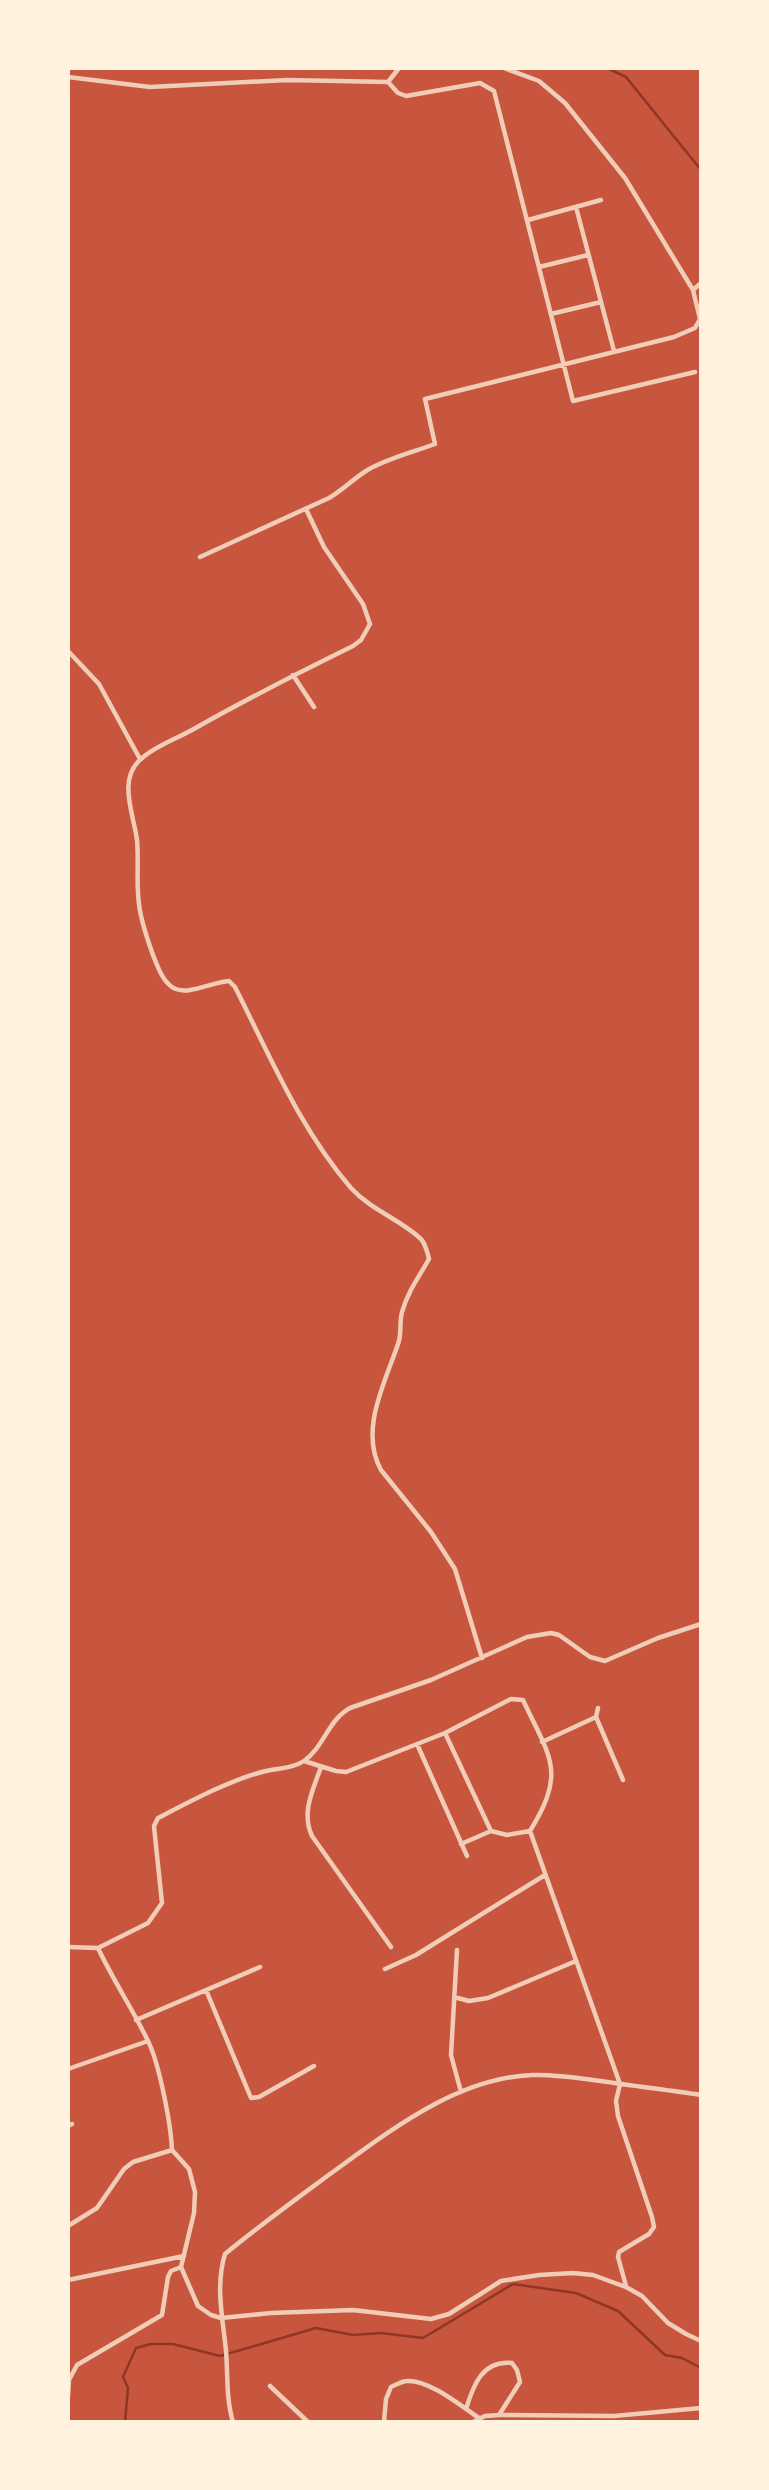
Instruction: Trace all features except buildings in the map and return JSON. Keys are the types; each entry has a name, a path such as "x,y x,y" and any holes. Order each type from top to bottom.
{"street":[{"path":"388,82 399,68"},
{"path":"200,557 347,488 364,472 435,444 425,399 674,337 695,328 700,319 692,290 625,178 565,103 540,80 504,68"},
{"path":"68,77 150,87 288,80 388,82 398,93 406,96 480,83 494,91 573,401 695,372"},
{"path":"528,220 601,200"},
{"path":"576,207 614,351"},
{"path":"539,267 588,255"},
{"path":"692,290 701,282"},
{"path":"551,314 601,302"},
{"path":"306,509 324,547 363,604 370,624 361,640 353,646 224,710 139,760 128,790 136,838 138,902 142,923 164,978 172,987 180,990 190,990 218,981 229,981 235,987 284,1088 330,1161 368,1204 420,1239 427,1248 429,1259 411,1287 401,1317 401,1335 374,1417 371,1441 381,1470 431,1532 455,1569 482,1658"},
{"path":"68,651 99,684 139,760"},
{"path":"293,675 314,707"},
{"path":"68,1947 99,1948 148,1923 162,1903 154,1826 158,1818 249,1777 304,1761 338,1715 349,1708 431,1680 527,1637 551,1633 569,1641 590,1657 605,1661 658,1638 701,1624"},
{"path":"304,1761 346,1772 445,1733 511,1699 523,1700 552,1766 552,1784 543,1809 530,1831 620,2084 616,2101 618,2116 654,2227 649,2234 619,2252 626,2287"},
{"path":"598,1708 596,1717 623,1780"},
{"path":"542,1742 596,1717"},
{"path":"445,1733 491,1831"},
{"path":"417,1744 467,1856"},
{"path":"321,1767 308,1807 307,1825 312,1836 391,1947"},
{"path":"461,1844 491,1831 507,1835 530,1831"},
{"path":"385,1969 416,1955 545,1875"},
{"path":"99,1948 148,2041 156,2063 172,2135 172,2150 189,2169 195,2192 194,2213 181,2267 198,2305 211,2315 221,2318 353,2309 432,2319 449,2314 501,2281 573,2273 593,2275 626,2287 642,2297 668,2323 701,2340"},
{"path":"457,1950 451,2055 461,2092"},
{"path":"454,1997 469,2001 488,1998 576,1961"},
{"path":"136,2020 260,1967"},
{"path":"206,1990 251,2098 259,2097 314,2066"},
{"path":"68,2069 148,2041"},
{"path":"233,2422 229,2409 221,2318 220,2270 225,2254 382,2137 461,2092 503,2079 531,2075 556,2075 701,2095"},
{"path":"68,2226 97,2208 124,2169 133,2162 172,2150"},
{"path":"68,2280 184,2256"},
{"path":"68,2396 69,2380 77,2365 162,2315 168,2277 171,2271 181,2267"},
{"path":"466,2409 475,2381 481,2374 506,2362 512,2363 520,2382 499,2414"},
{"path":"384,2422 386,2399 391,2387 405,2381 421,2383 479,2418"},
{"path":"270,2386 309,2422"},
{"path":"473,2422 499,2414 614,2416 701,2408"}],"waterway":[{"path":"607,68 626,77 701,170"},
{"path":"125,2422 128,2388 123,2377 136,2348 151,2344 173,2344 220,2356 316,2328 353,2335 381,2333 423,2338 513,2284 576,2293 618,2311 665,2355 682,2358 701,2368"}]}
